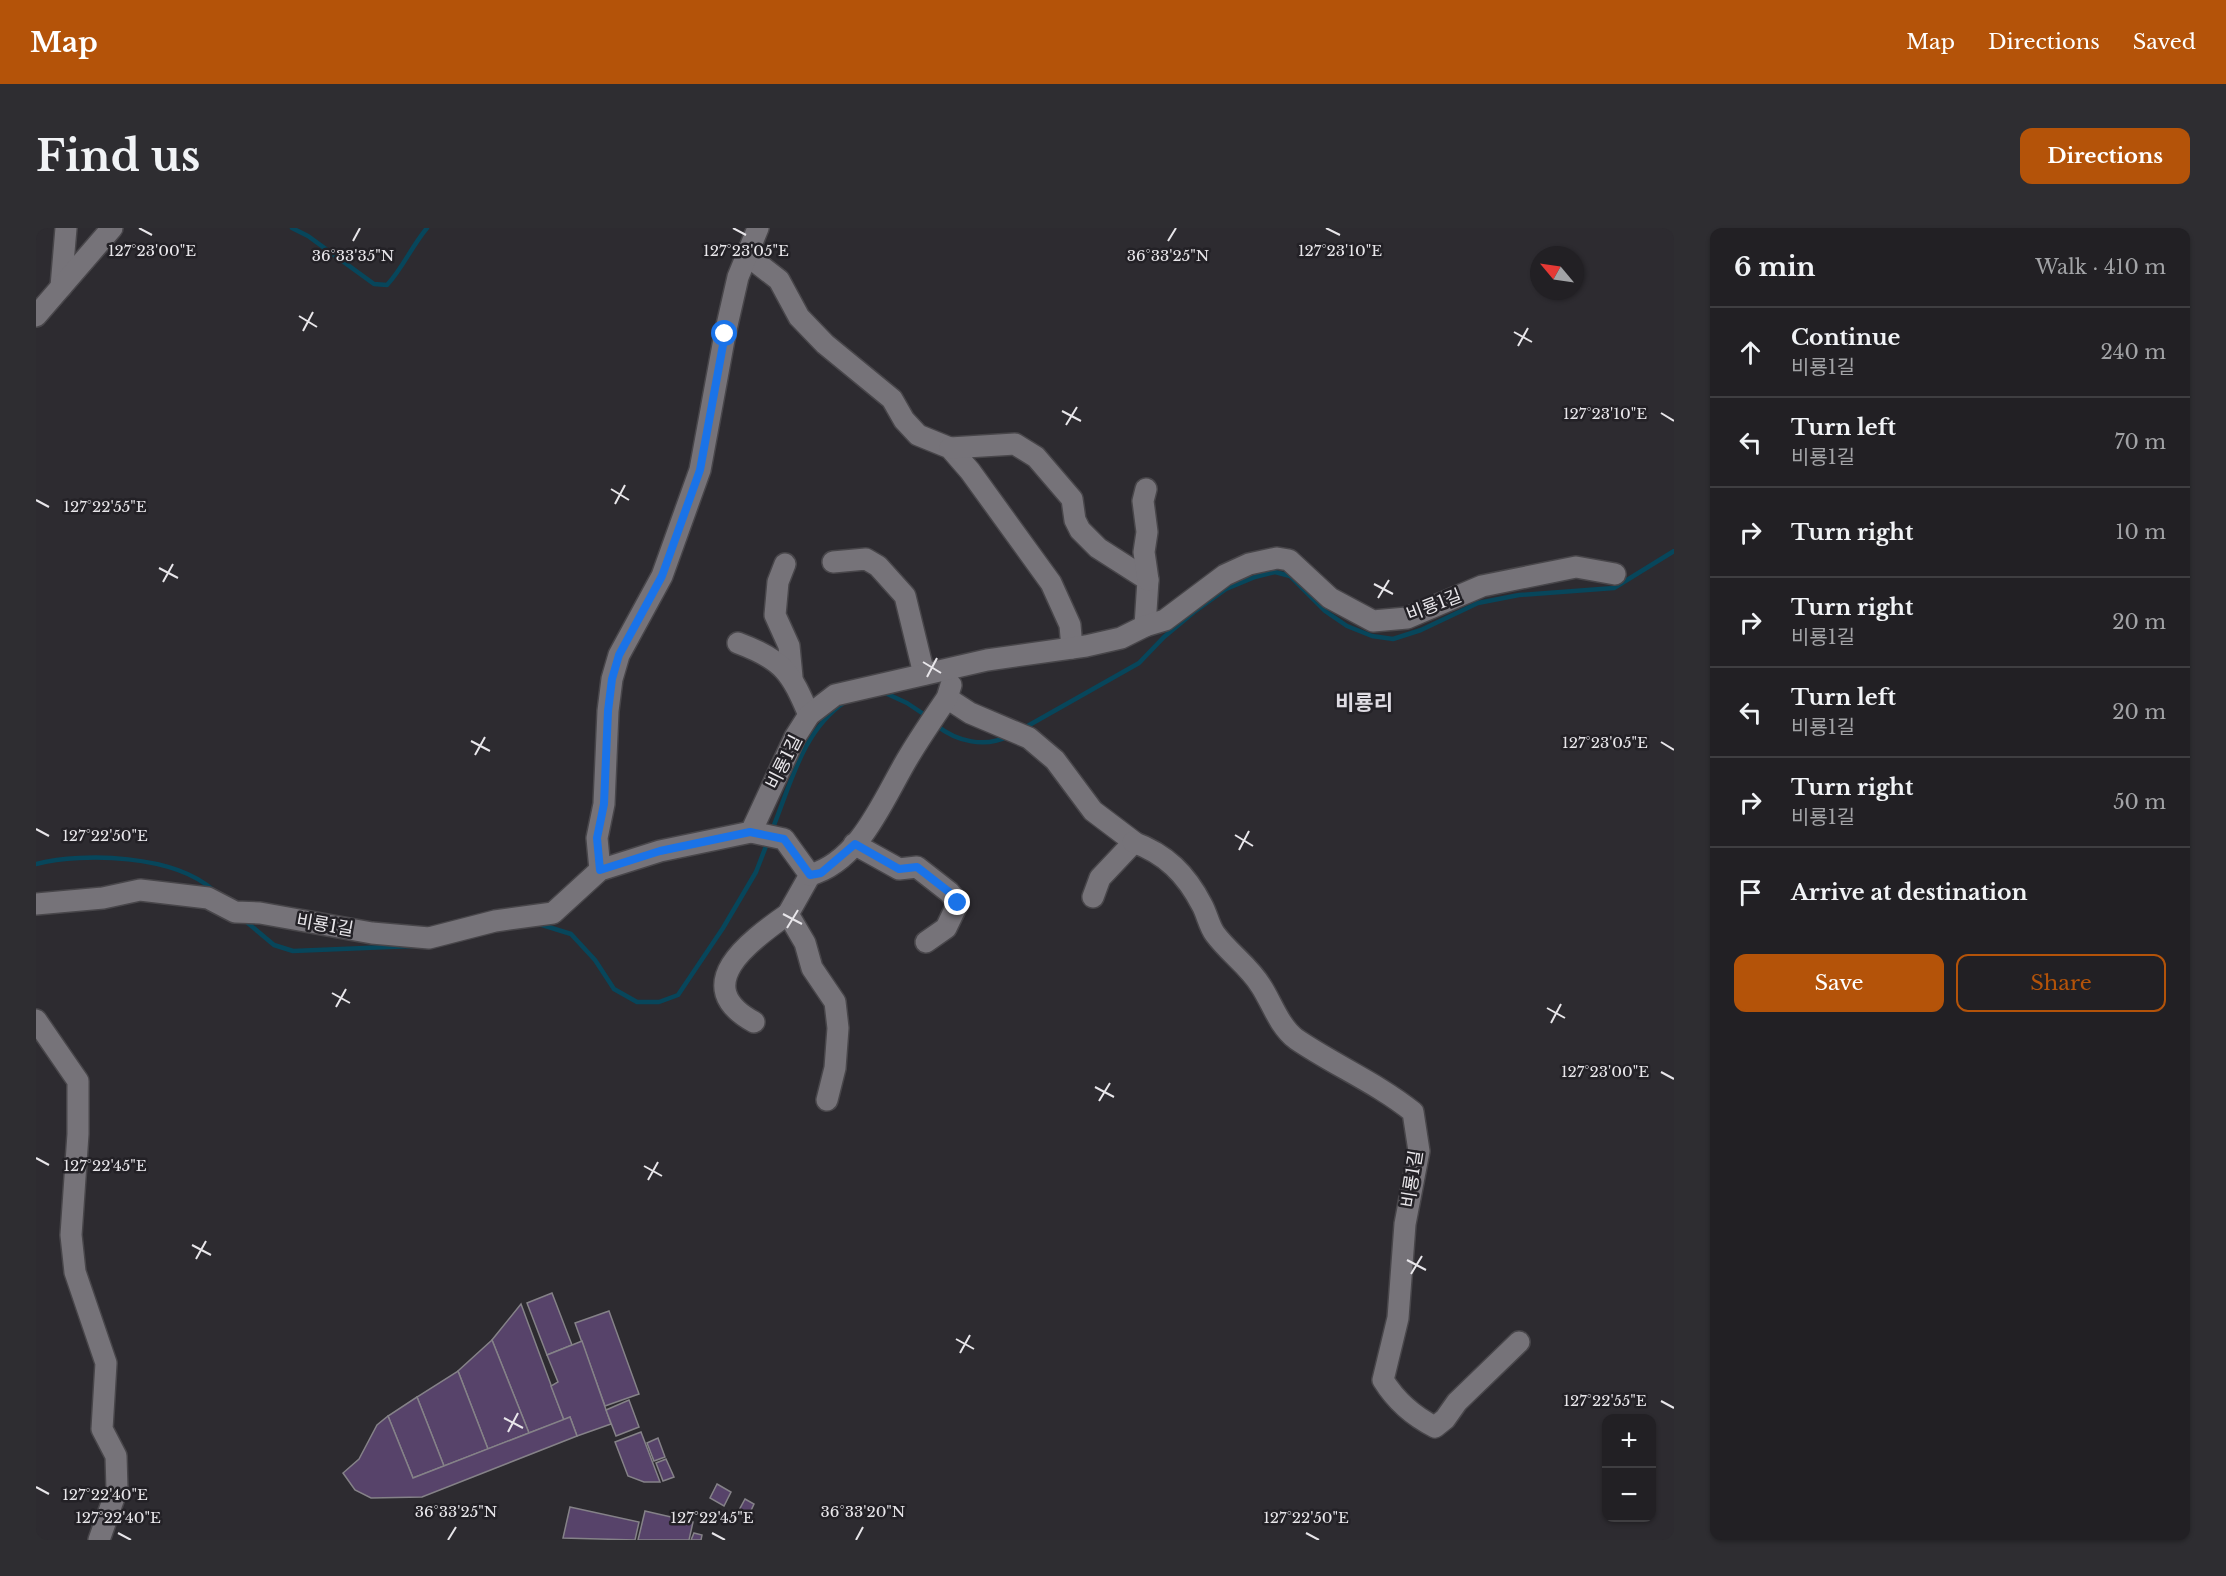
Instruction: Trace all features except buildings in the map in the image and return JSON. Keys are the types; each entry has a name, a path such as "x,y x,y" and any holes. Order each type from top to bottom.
{"street":[{"path":"36,316 112,228"},
{"path":"600,870 597,838 604,804 608,711 612,679 619,655 662,576 700,470 738,277 758,228"},
{"path":"62,287 65,234"},
{"path":"748,256 778,279 799,317 825,344 892,399 904,420 918,435 950,448 1015,444 1036,457 1072,499 1075,520 1080,530 1098,548 1148,580"},
{"path":"950,448 970,471 1051,583 1070,625 1072,648"},
{"path":"1145,626 1148,580 1144,552 1148,532 1143,501 1146,489"},
{"name":"비룡1길","path":"36,904 103,897 140,890 208,898 235,912 260,913 372,933 429,938 495,921 553,913 600,870 660,851 750,832 782,764 809,715 835,695 956,667 1121,638 1145,626 1166,621 1226,575 1249,564 1277,558 1289,560 1330,598 1373,621 1407,618 1482,586 1576,567 1615,573"},
{"path":"833,561 866,559 878,566 905,596 924,674"},
{"name":"비룡1길","path":"785,564 778,582 775,615 789,646 792,677 809,715"},
{"name":"비룡1길","path":"738,643 762,652 792,677"},
{"path":"810,875 821,873 855,844 947,698 956,667"},
{"name":"비룡1길","path":"947,698 993,724 1029,738 1055,760 1093,811 1133,842 1165,857 1178,868 1201,903 1215,934 1249,969 1276,1015 1294,1038 1395,1098 1413,1112 1419,1150 1405,1224 1398,1318 1383,1380 1393,1396 1419,1419 1435,1427 1445,1419 1457,1402 1519,1342"},
{"path":"750,832 784,839 810,875"},
{"path":"1093,897 1100,878 1133,842"},
{"path":"855,844 899,869 917,867 942,886 958,903 946,928 926,942"},
{"path":"754,1022 730,1006 724,994 725,981 743,949 788,914 810,875"},
{"path":"788,914 805,943 812,968 834,1002 837,1038 835,1068 827,1100"},
{"path":"36,1020 78,1081 78,1134 71,1235 75,1272 106,1363 102,1429 116,1456 117,1489 99,1540"}],"waterway":[{"path":"292,228 308,236 374,284 387,285 427,228"},
{"path":"1024,728 1139,663 1164,637 1194,612 1226,589 1255,577 1275,572 1290,576 1325,611 1347,626 1372,636 1393,639 1421,630 1478,603 1519,595 1614,588 1674,551"},
{"path":"883,692 907,703 928,717"},
{"path":"772,830 808,743 830,714 845,702"},
{"path":"936,725 953,736 971,741 990,742 1009,736"},
{"path":"539,924 571,934 595,960 614,989 637,1002 659,1002 678,995 723,928 756,872 768,841"},
{"path":"36,864 79,858 128,859 176,869 196,878 213,890"},
{"path":"243,919 274,945 293,951 413,946"}],"district":[{"name":"비룡리","path":"1364,703"}],"route":[{"path":"725,334 700,470 662,576 619,655 612,679 608,711 604,804 597,838 600,870 660,851 750,832 784,839 810,875 821,873 842,858 855,844 899,869 917,867 949,892 958,903"}]}
